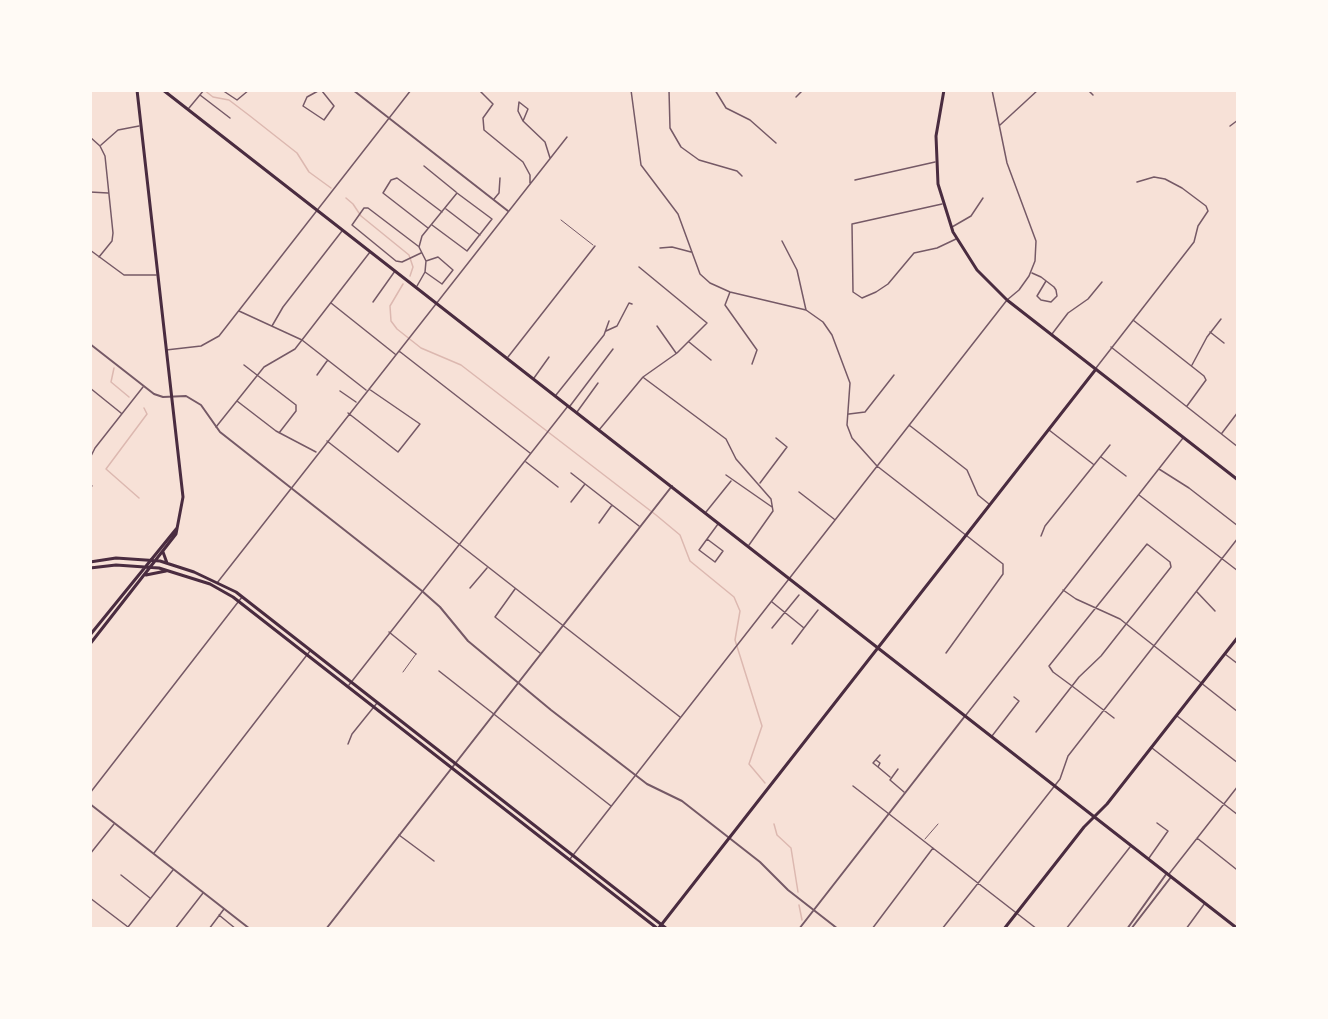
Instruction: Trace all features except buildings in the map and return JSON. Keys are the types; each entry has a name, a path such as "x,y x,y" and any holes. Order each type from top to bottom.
{"main road":[{"path":"90,644 176,534 183,498 139,126 137,90"},
{"path":"163,90 1238,929"},
{"path":"944,90 936,135 935,162 942,204 957,239 977,270 1007,300 1237,479"},
{"path":"90,562 116,558 167,563 218,582 242,596 308,654 658,929 1096,369"},
{"path":"90,644 91,634 177,528"},
{"path":"163,552 167,563"},
{"path":"132,565 136,568 137,576"},
{"path":"90,568 132,565 170,571 214,586 267,618 351,681 667,929"},
{"path":"144,577 154,572 170,571"},
{"path":"97,636 99,624"},
{"path":"1004,929 1094,816 1107,804 1152,748 1238,637"}],"street":[{"path":"222,90 237,100 249,90"},
{"path":"353,90 508,211"},
{"path":"165,350 201,346 213,341 411,90"},
{"path":"479,90 493,104 483,118 484,130 523,162 530,174 530,184"},
{"path":"630,90 641,165 676,209 702,277 730,291 806,310 823,322 832,335 850,384 847,425 852,438 877,466 1003,564 1003,574 946,652"},
{"path":"669,90 670,128 681,147 695,158 737,171 742,176"},
{"path":"715,90 726,108 750,120 776,142"},
{"path":"796,97 803,90"},
{"path":"570,859 1031,272 1036,241 1007,163 992,90"},
{"path":"1000,126 1038,90"},
{"path":"1088,90 1093,96"},
{"path":"189,109 203,91"},
{"path":"323,91 334,106 326,119 321,120 303,103 310,94 323,91"},
{"path":"200,95 230,118"},
{"path":"523,121 528,109 519,102 518,111 523,121 545,142 550,159"},
{"path":"1230,126 1238,120"},
{"path":"100,146 118,130 139,126"},
{"path":"90,137 100,146 105,156 113,235 99,257"},
{"path":"214,586 567,137"},
{"path":"855,180 935,162"},
{"path":"424,166 457,193 491,216 492,221 469,250 432,225"},
{"path":"1096,369 1132,320 1187,253 1208,211 1206,206 1182,188 1165,179 1154,177 1137,182"},
{"path":"429,228 382,192 391,180 397,178 442,212"},
{"path":"493,199 499,193 500,178"},
{"path":"90,192 109,193"},
{"path":"419,247 422,236 457,193"},
{"path":"951,227 971,216 982,198"},
{"path":"942,204 852,224 856,296 862,298 883,289 914,253 937,248 957,239"},
{"path":"416,287 424,272 426,261 422,253 419,247 369,208 360,213 356,219 353,227 396,261 422,253"},
{"path":"445,208 481,236"},
{"path":"272,327 283,307 343,230"},
{"path":"782,241 797,270 806,310"},
{"path":"507,358 595,246"},
{"path":"660,248 672,247 691,252"},
{"path":"90,250 124,275 157,274"},
{"path":"216,428 257,375 270,362 295,349 371,252"},
{"path":"424,272 442,284 453,272 452,268 438,257 426,261"},
{"path":"599,430 643,377 676,354 707,323 639,267"},
{"path":"373,302 395,270"},
{"path":"1031,272 1046,281 1057,291 1056,297 1051,302 1041,300 1037,296 1046,281"},
{"path":"1052,335 1068,313 1088,299 1102,282"},
{"path":"730,291 725,304 757,350 752,364"},
{"path":"331,303 396,354"},
{"path":"605,333 617,326 629,303 632,304"},
{"path":"238,310 302,340 420,424 398,452 348,413"},
{"path":"1191,365 1210,332 1221,319"},
{"path":"1132,320 1191,365 1206,380 1186,406"},
{"path":"556,396 605,333 609,321"},
{"path":"657,326 676,354"},
{"path":"1210,332 1224,343"},
{"path":"689,342 711,360"},
{"path":"90,344 159,396 192,398 201,405 216,428 422,591 440,607 468,641 519,681 551,710 635,776 653,788 682,801 838,929"},
{"path":"1111,347 1238,447"},
{"path":"348,686 613,349"},
{"path":"398,350 531,454"},
{"path":"533,378 549,357"},
{"path":"316,375 328,360"},
{"path":"244,365 297,408 279,433"},
{"path":"848,414 865,412 894,375"},
{"path":"643,377 726,439 736,459 773,502 773,508 748,546"},
{"path":"577,412 598,383"},
{"path":"90,458 144,386"},
{"path":"90,388 122,414"},
{"path":"340,391 357,403"},
{"path":"237,401 279,433 317,453"},
{"path":"1222,434 1238,412"},
{"path":"909,425 967,470 978,495 990,504"},
{"path":"1049,429 1094,464"},
{"path":"759,483 787,447 777,438"},
{"path":"799,929 1183,438"},
{"path":"327,441 680,718"},
{"path":"1041,536 1045,526 1110,445"},
{"path":"1101,456 1126,476"},
{"path":"525,461 558,487"},
{"path":"1158,469 1189,488 1238,526"},
{"path":"571,473 640,527"},
{"path":"726,475 773,508"},
{"path":"706,513 732,479"},
{"path":"571,502 585,484"},
{"path":"326,929 672,486"},
{"path":"799,492 835,520"},
{"path":"1138,495 1238,571"},
{"path":"599,523 612,505"},
{"path":"707,539 723,551 715,562 699,549 719,523"},
{"path":"942,929 1055,786 1062,776 1068,756 1238,538"},
{"path":"1036,732 1072,686 1127,623 1169,569 1171,565 1168,560 1147,544 1142,547 1049,668 1072,686 1114,718"},
{"path":"470,588 487,567"},
{"path":"514,588 496,613 496,620 541,654"},
{"path":"1063,590 1127,623 1238,712"},
{"path":"1196,592 1215,611"},
{"path":"772,628 799,595"},
{"path":"90,793 242,596"},
{"path":"771,602 804,628"},
{"path":"792,644 818,610"},
{"path":"389,632 416,654"},
{"path":"153,854 311,650"},
{"path":"1225,654 1238,664"},
{"path":"439,671 611,807"},
{"path":"992,736 1019,701 1014,697"},
{"path":"348,744 352,734 378,702"},
{"path":"1177,716 1238,763"},
{"path":"1152,748 1238,815"},
{"path":"880,755 873,765 891,778 891,782 905,793"},
{"path":"876,760 880,763 878,767"},
{"path":"891,778 898,769"},
{"path":"853,786 1037,929"},
{"path":"1127,929 1238,786"},
{"path":"90,804 250,929"},
{"path":"90,854 114,823"},
{"path":"1148,859 1168,831 1157,823"},
{"path":"399,835 434,861"},
{"path":"1197,838 1236,869"},
{"path":"1066,929 1131,845"},
{"path":"872,929 933,848"},
{"path":"90,898 128,927 173,869"},
{"path":"121,875 151,898"},
{"path":"1131,929 1169,875"},
{"path":"175,929 203,892"},
{"path":"1186,929 1205,903"},
{"path":"209,929 225,908"},
{"path":"219,915 236,929"}],"lane":[{"path":"561,220 595,246"},
{"path":"403,672 416,654"},
{"path":"924,841 938,824"}],"waterway":[{"path":"204,90 213,97 229,100 250,116 297,153 309,172 331,188"},
{"path":"346,198 361,216 409,255 413,267 410,276"},
{"path":"403,284 390,306 391,321 397,329 421,348 461,365 656,515 680,535 690,561 734,597 740,611 735,640 762,726 749,764 765,783"},
{"path":"114,368 111,382 129,397"},
{"path":"139,498 106,469 147,414 144,408"},
{"path":"774,824 777,835 791,848 798,892"},
{"path":"799,905 802,920"}]}
